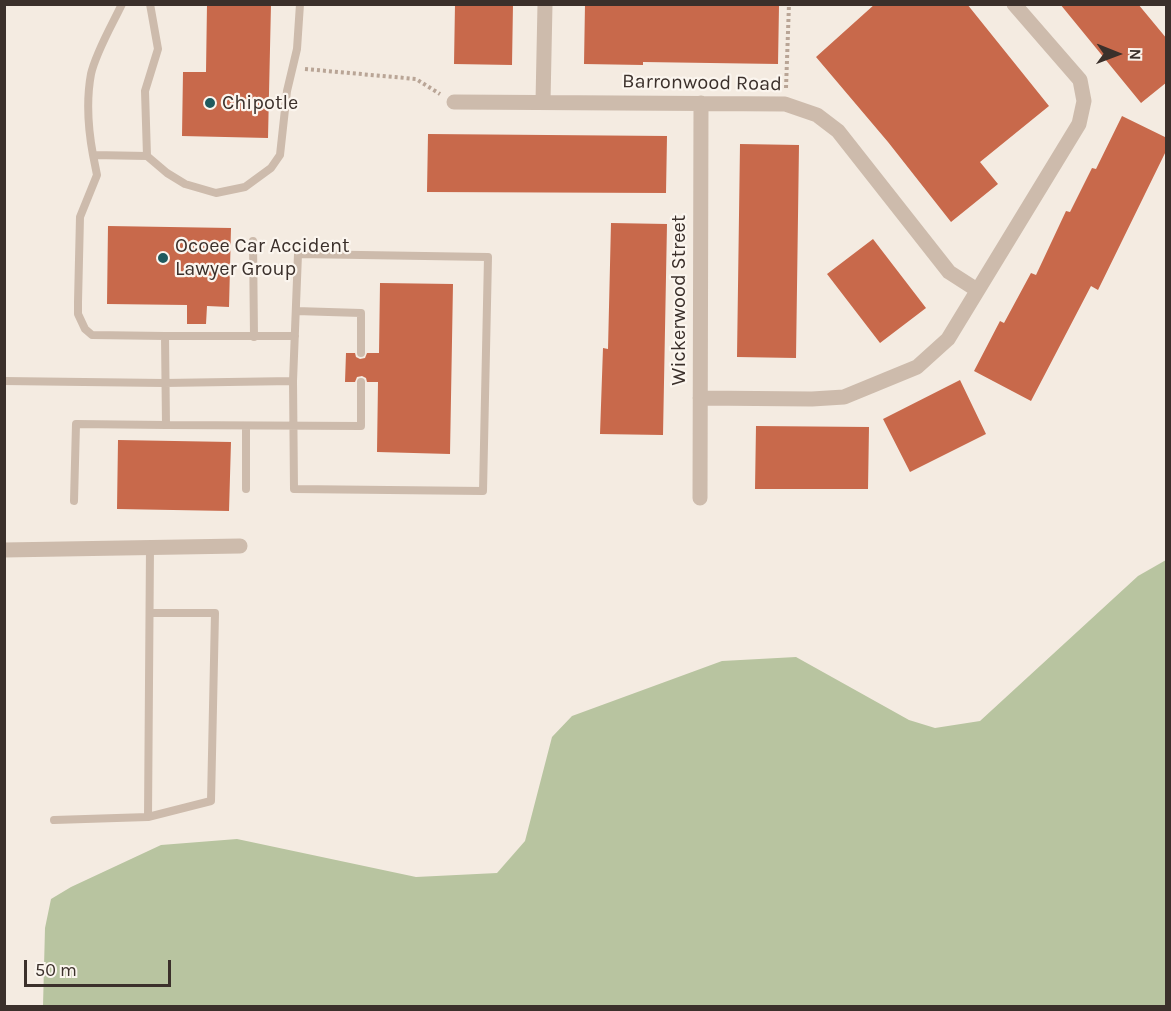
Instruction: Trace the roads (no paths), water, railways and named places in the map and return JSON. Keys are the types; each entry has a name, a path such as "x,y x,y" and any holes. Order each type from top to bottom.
{"street":[{"path":"543,102 545,4"},
{"path":"700,398 844,397 917,367 948,339 1079,123 1084,101 1080,80 1014,4"},
{"name":"Barronwood Road","path":"454,102 785,104 817,115 838,131 949,272 977,290"},
{"name":"Wickerwood Street","path":"700,498 701,103"},
{"path":"4,550 240,546"}],"lane":[{"path":"122,4 105,38 92,73 88,126 97,174 81,217 78,314 85,329 92,335 295,336"},
{"path":"147,156 145,91 158,49 150,4"},
{"path":"93,154 147,156 167,173 185,184 202,190 216,193 246,187 271,168 280,155 287,91 297,49 300,4"},
{"path":"253,241 254,337"},
{"path":"298,254 488,257 483,491 294,489 295,336 298,254"},
{"path":"296,311 361,313 361,353"},
{"path":"165,336 166,425"},
{"path":"4,381 164,383 293,381"},
{"path":"74,501 76,424 361,426 361,382"},
{"path":"246,426 246,489"},
{"path":"148,818 150,548"},
{"path":"54,820 148,818 211,801 214,613 150,613"}],"place":[{"name":"Chipotle","path":"210,103"},
{"name":"Ocoee Car Accident Lawyer Group","path":"163,258"}]}
